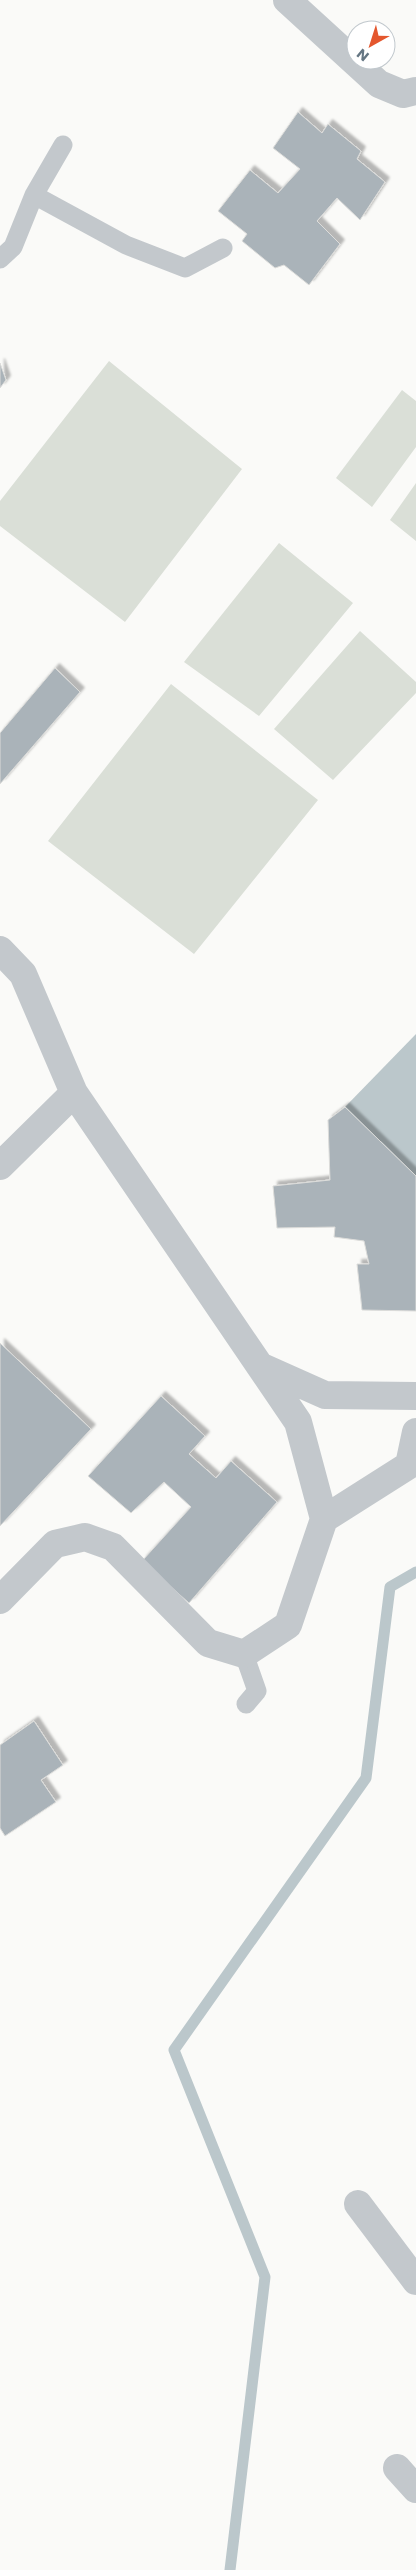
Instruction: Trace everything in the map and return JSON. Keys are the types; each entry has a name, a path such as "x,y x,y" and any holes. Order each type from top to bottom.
{"street":[{"path":"287,0 379,84 410,93"},
{"path":"0,950 23,974 74,1093 298,1422 324,1519 288,1625 244,1654 208,1643 112,1547 86,1538 55,1544 0,1600"},
{"path":"0,1166 74,1093"},
{"path":"260,1366 325,1394 416,1396"},
{"path":"324,1519 409,1465 416,1432"},
{"path":"358,2204 416,2281"},
{"path":"397,2468 416,2489"}],"lane":[{"path":"0,259 12,247 34,195 64,145"},
{"path":"34,195 126,245 186,268 223,248"},
{"path":"244,1654 257,1691 246,1704"}],"shaded area":[{"path":"109,361 242,469 125,622 0,526 0,501"},
{"path":"402,390 416,401 416,447 372,507 336,478"},
{"path":"416,483 416,541 390,520"},
{"path":"279,543 353,603 259,716 184,662"},
{"path":"360,631 416,682 416,693 333,780 274,729"},
{"path":"171,684 318,800 194,954 48,841"},
{"path":"416,1034 416,1176 345,1107"}],"building":[{"path":"298,112 322,133 328,124 361,151 357,159 385,182 360,220 337,198 317,221 340,244 309,285 284,265 275,268 242,241 247,234 218,211 250,170 278,193 300,169 273,148"},
{"path":"0,363 6,380 0,388"},
{"path":"55,668 80,692 0,784 0,733"},
{"path":"345,1107 416,1176 416,1311 362,1310 357,1264 369,1264 364,1241 334,1237 335,1227 277,1228 273,1186 330,1180 328,1120"},
{"path":"0,1343 91,1429 0,1526"},
{"path":"161,1396 205,1436 189,1454 216,1478 231,1461 277,1502 189,1603 142,1561 191,1507 164,1482 131,1513 88,1476"},
{"path":"34,1721 63,1765 41,1780 56,1802 5,1836 0,1828 0,1745"}],"waterway":[{"path":"230,2570 265,2277 174,2050 366,1778 390,1587 416,1572"}]}
